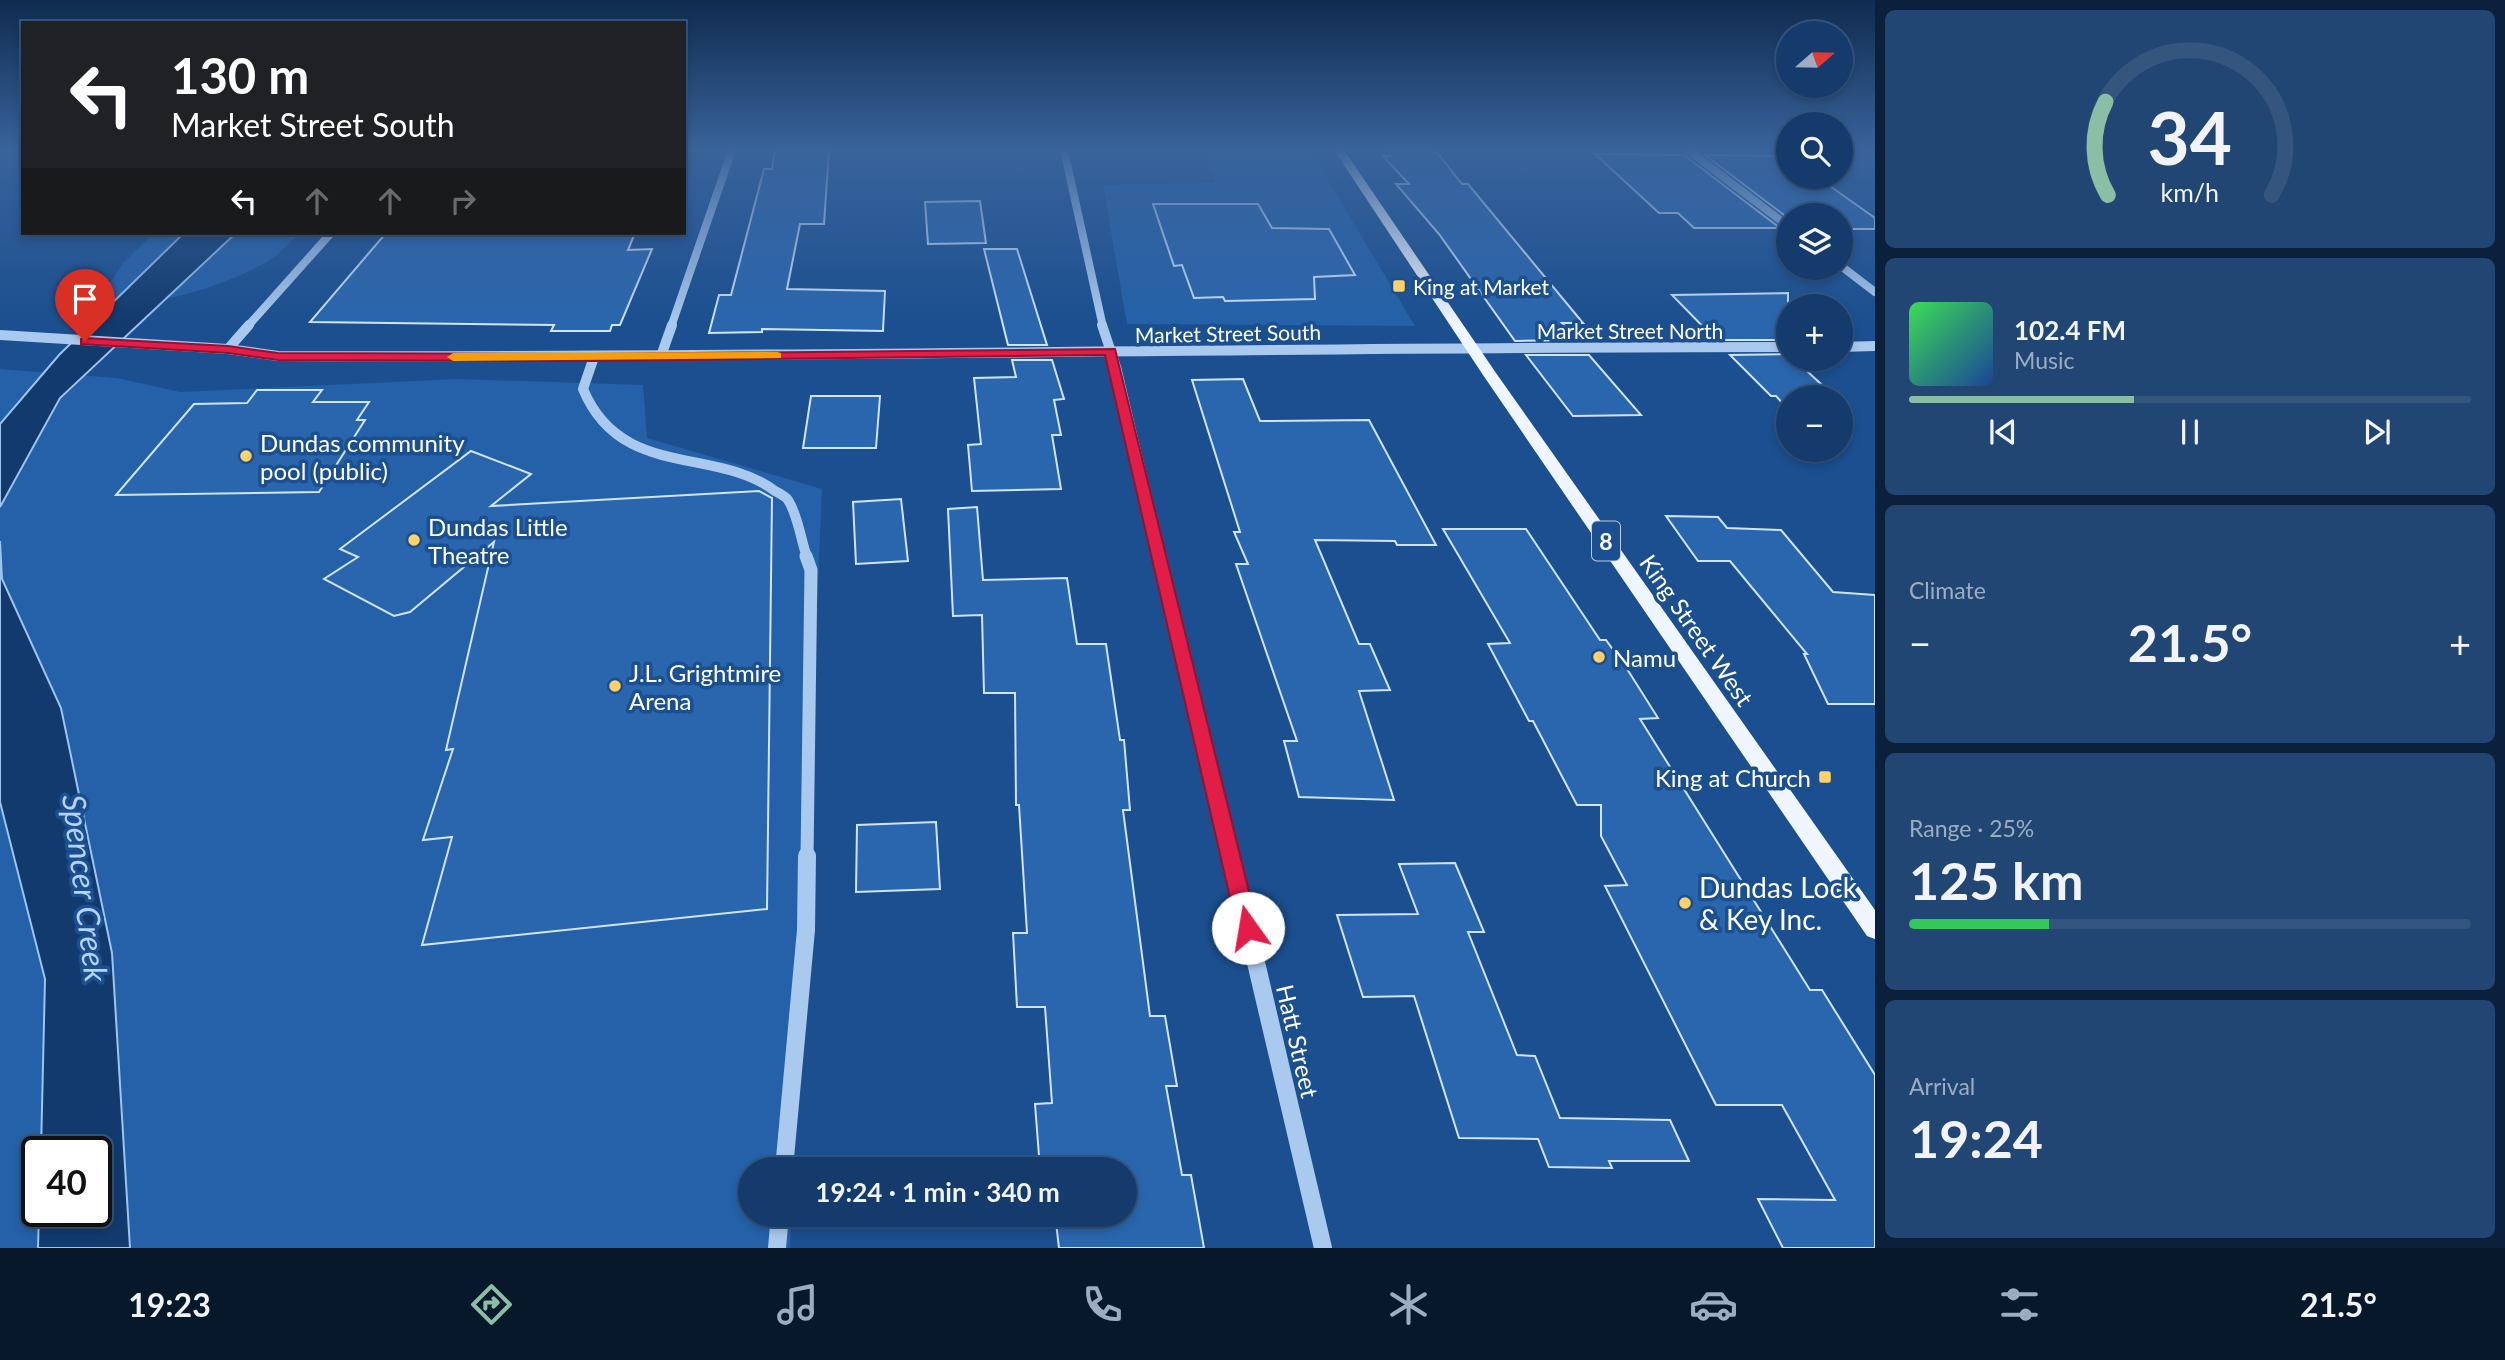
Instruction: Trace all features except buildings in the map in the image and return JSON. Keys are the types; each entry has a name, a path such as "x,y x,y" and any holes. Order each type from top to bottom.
{"main road":[{"name":"King Street West","path":"1378,208 1472,347 1867,906 1875,929"}],"street":[{"path":"661,356 712,208"},
{"name":"Hatt Street","path":"1077,208 1323,1248"},
{"path":"228,349 329,235"},
{"path":"1853,275 1875,292"},
{"name":"Market Street South","path":"3,336 228,349 278,356 594,358 1472,347"},
{"path":"1853,346 1875,346"},
{"name":"Market Street North","path":"1472,347 1776,347"},
{"path":"594,358 583,389 593,413 623,439 677,461 757,477 788,500 811,570 806,929 785,1157"},
{"path":"777,1248 779,1227"}],"shaded area":[{"path":"1107,208 1345,208 1415,326 1127,324"},
{"path":"152,235 298,235 268,261 252,269 210,287 163,299 141,301 121,298 105,291 123,263"},
{"path":"0,369 117,378 180,392 458,379 643,385 647,438 822,489 794,1157 738,1157 738,1227 791,1227 790,1248 0,1248"}],"water":[{"path":"182,235 234,235 60,398 0,507 0,424 59,355"},
{"name":"Spencer Creek","path":"0,541 2,579 61,708 112,953 130,1248 38,1248 39,1227 112,1227 112,1136 41,1136 45,979 0,802"}],"slow traffic":[{"path":"453,357 777,355"}],"place":[{"name":"King at Market","path":"1399,286"},
{"name":"Dundas community pool (public)","path":"246,456"},
{"name":"Dundas Little Theatre","path":"414,540"},
{"name":"Namu","path":"1599,657"},
{"name":"J.L. Grightmire Arena","path":"615,686"},
{"name":"King at Church","path":"1825,777"},
{"name":"Dundas Lock & Key Inc.","path":"1685,903"}],"route":[{"path":"85,341 228,349 278,356 594,358 1110,351 1248,928"}]}
